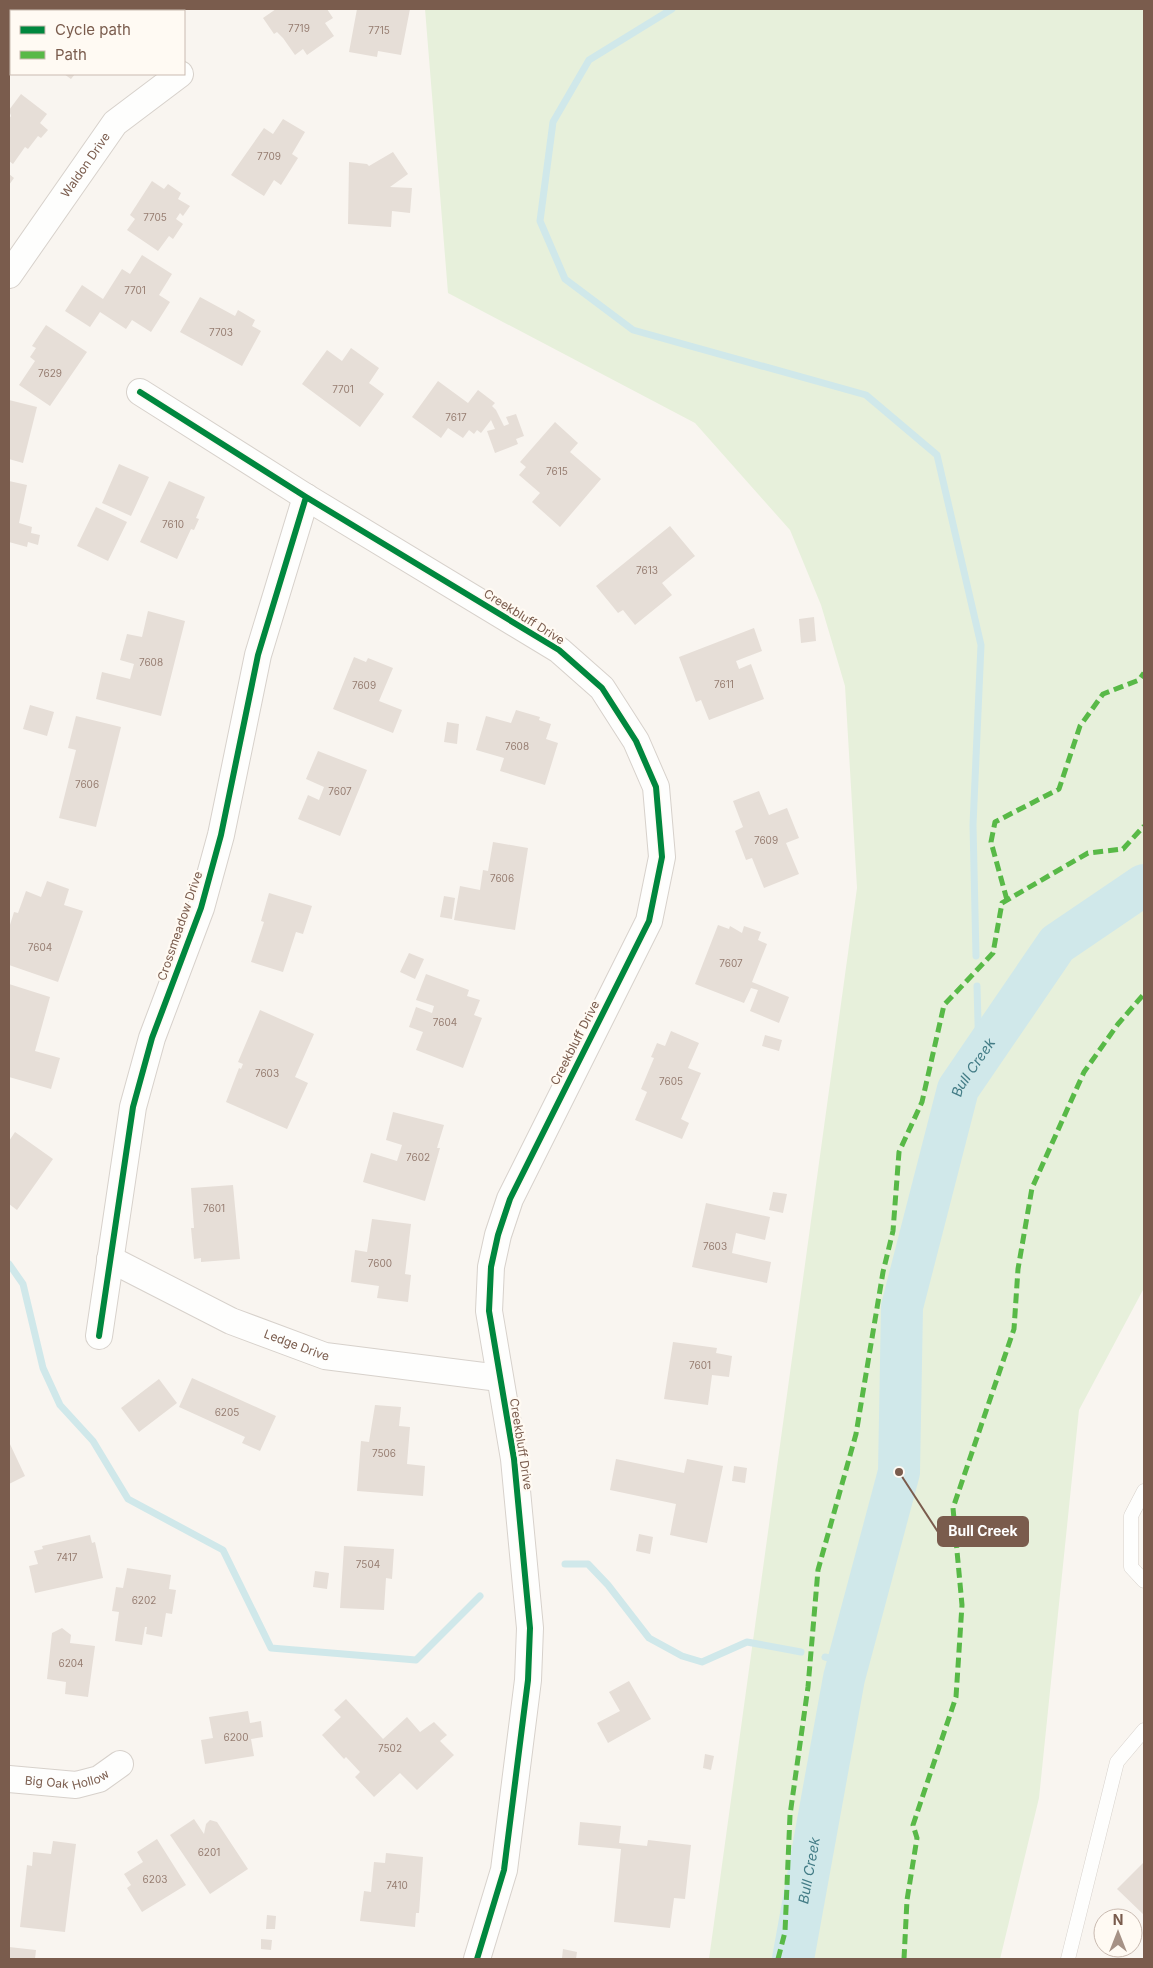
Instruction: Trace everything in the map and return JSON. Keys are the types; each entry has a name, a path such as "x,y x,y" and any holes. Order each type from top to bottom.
{"street":[{"name":"Waldon Drive","path":"9,275 115,122 179,75"},
{"name":"Creekbluff Drive","path":"140,392 306,497 559,650 602,688 636,741 656,788 662,857 649,921 510,1199 498,1235 492,1267 489,1311 514,1459 530,1628 528,1680 504,1870 477,1959"},
{"name":"Crossmeadow Drive","path":"99,1336 133,1107 152,1038 201,908 221,835 258,655 306,497"},
{"name":"Ledge Drive","path":"110,1258 231,1321 325,1356 499,1378"},
{"name":"Big Oak Hollow","path":"9,1779 76,1785 99,1779 120,1764"}],"lane":[{"path":"1144,1491 1132,1516 1132,1568 1144,1581"},
{"path":"1068,1959 1117,1762 1144,1730"}],"green space":[{"path":"425,9 1144,9 1144,1288 1079,1410 1039,1798 1000,1959 709,1959 857,888 845,686 821,605 790,530 695,423 448,293"}],"building":[{"path":"104,9 124,9 122,10"},
{"path":"276,9 327,9 333,18 325,23 334,36 307,55 303,49 295,55 277,32 274,34 263,18"},
{"path":"357,9 410,9 401,55 378,51 377,57 349,52"},
{"path":"65,75 74,75 71,79"},
{"path":"21,94 47,114 40,123 48,130 41,138 38,136 28,149 25,147 13,164 9,161 9,119 11,116 9,110"},
{"path":"283,119 305,132 292,154 298,158 281,185 274,180 264,196 231,175 264,128 273,134"},
{"path":"393,152 408,174 390,187 412,188 410,213 392,211 391,227 348,224 349,162 367,164 369,166"},
{"path":"9,174 14,178 9,185"},
{"path":"152,181 164,189 168,184 181,193 178,199 190,206 183,216 180,213 176,219 183,224 173,239 169,236 158,251 127,230 135,219 130,215"},
{"path":"142,255 172,274 159,295 170,302 151,332 132,320 126,329 100,312 90,327 65,311 82,285 103,299 122,269 130,274"},
{"path":"200,297 235,316 238,310 255,320 252,326 261,331 242,366 180,332"},
{"path":"46,325 87,352 50,406 19,385 35,361 30,357 36,348 32,346"},
{"path":"351,348 379,368 369,383 384,394 360,427 302,384 327,350 342,361"},
{"path":"438,381 468,403 478,390 495,403 492,406 504,426 509,424 506,417 516,414 524,436 516,439 518,444 495,453 487,431 495,429 491,420 481,433 477,430 474,434 469,430 463,438 448,428 441,438 412,417"},
{"path":"9,400 37,407 23,463 9,459"},
{"path":"555,422 578,443 570,452 601,479 560,527 532,502 540,493 519,475 526,467 520,462"},
{"path":"119,464 149,477 131,516 102,503"},
{"path":"9,481 27,485 19,523 32,527 31,533 40,535 38,545 28,542 27,547 9,542"},
{"path":"169,481 205,497 196,518 199,519 194,530 191,529 177,559 140,542"},
{"path":"96,507 127,522 108,561 77,546"},
{"path":"670,526 695,556 662,583 672,595 635,625 623,610 618,613 596,586"},
{"path":"148,611 185,621 161,716 96,699 102,672 130,679 134,664 120,660 127,634 142,637"},
{"path":"814,617 816,641 801,643 799,619"},
{"path":"754,628 762,651 736,661 739,669 751,664 764,699 709,720 701,700 696,702 679,657"},
{"path":"354,657 366,662 368,658 393,668 379,701 402,710 393,733 333,709"},
{"path":"30,705 54,712 47,736 23,729"},
{"path":"516,710 540,717 539,720 551,724 546,739 558,743 545,785 500,771 504,758 476,750 486,716 511,723"},
{"path":"76,716 121,727 96,827 59,818 76,750 68,748"},
{"path":"447,722 459,724 457,744 444,742"},
{"path":"318,751 367,770 340,836 298,819 308,795 319,800 324,787 306,779"},
{"path":"759,791 769,815 787,808 799,838 786,843 799,874 764,888 752,858 746,860 735,831 743,827 733,801"},
{"path":"493,842 528,848 515,930 454,920 460,886 480,890 483,870 488,871"},
{"path":"47,881 69,889 64,905 83,911 58,982 9,965 9,928 14,912 18,913 26,891 41,897"},
{"path":"269,893 312,906 303,934 296,932 283,972 251,962 264,922 261,921"},
{"path":"444,896 455,898 452,919 440,917"},
{"path":"718,925 729,929 730,926 742,933 744,926 761,932 758,940 767,944 752,982 789,997 779,1023 750,1011 758,990 751,988 744,1003 695,984"},
{"path":"409,953 424,959 415,979 400,972"},
{"path":"426,974 469,990 467,996 480,1000 474,1015 482,1018 463,1068 416,1050 423,1032 409,1027 416,1007 432,1013 434,1006 416,1000"},
{"path":"9,984 50,997 35,1051 60,1058 51,1089 9,1077"},
{"path":"260,1010 314,1034 295,1077 308,1083 287,1129 226,1102 239,1068 241,1069 243,1064 238,1062"},
{"path":"671,1031 699,1043 688,1068 701,1073 681,1119 689,1123 682,1139 635,1120 647,1092 641,1089 654,1058 651,1057 657,1043 665,1046"},
{"path":"765,1035 782,1040 779,1051 762,1046"},
{"path":"393,1112 444,1125 437,1148 440,1148 425,1201 363,1182 371,1153 397,1161 402,1145 386,1140"},
{"path":"15,1132 53,1159 17,1210 9,1204 9,1141"},
{"path":"233,1185 240,1259 201,1262 201,1258 194,1259 191,1228 194,1228 191,1188"},
{"path":"773,1192 787,1194 783,1213 769,1210"},
{"path":"706,1203 770,1217 765,1240 736,1233 732,1253 771,1262 767,1283 692,1267"},
{"path":"372,1219 411,1224 405,1274 411,1275 408,1302 377,1298 379,1286 351,1282 355,1250 367,1252"},
{"path":"673,1342 717,1348 716,1353 732,1356 729,1377 712,1375 708,1405 664,1399"},
{"path":"192,1378 276,1416 260,1451 242,1443 245,1437 179,1407"},
{"path":"159,1379 177,1403 139,1432 121,1408"},
{"path":"375,1405 401,1407 399,1426 410,1427 407,1464 425,1466 423,1496 357,1491 361,1441 369,1442"},
{"path":"9,1442 25,1476 9,1484"},
{"path":"616,1459 684,1473 687,1459 723,1466 707,1543 670,1535 676,1504 610,1490"},
{"path":"734,1466 747,1468 745,1483 732,1481"},
{"path":"639,1534 653,1537 650,1554 636,1551"},
{"path":"90,1535 92,1543 95,1542 103,1578 35,1593 29,1566 38,1564 34,1551 43,1549 42,1546"},
{"path":"344,1546 394,1549 392,1579 386,1578 384,1610 340,1608"},
{"path":"127,1568 171,1575 169,1589 176,1590 172,1614 166,1613 162,1637 146,1634 147,1627 145,1627 142,1645 115,1641 119,1612 112,1611 116,1587 123,1588"},
{"path":"315,1571 329,1573 327,1589 313,1587"},
{"path":"62,1628 71,1635 70,1643 95,1646 88,1697 65,1694 66,1682 47,1679 52,1633"},
{"path":"629,1681 651,1719 608,1743 597,1723 620,1711 609,1692"},
{"path":"346,1699 383,1739 407,1717 420,1732 434,1722 447,1735 440,1741 454,1755 417,1790 400,1773 374,1797 355,1777 360,1772 346,1757 344,1759 322,1735 341,1717 334,1710"},
{"path":"248,1711 250,1723 261,1721 263,1737 251,1739 254,1756 205,1764 201,1740 213,1738 209,1717"},
{"path":"705,1754 714,1756 711,1770 703,1768"},
{"path":"194,1819 204,1834 206,1824 210,1820 217,1822 248,1869 210,1894 170,1835"},
{"path":"580,1822 621,1826 619,1843 647,1846 648,1840 691,1845 685,1899 674,1898 670,1928 614,1922 621,1849 578,1845"},
{"path":"157,1839 186,1885 142,1912 127,1888 131,1885 124,1874 143,1862 137,1852"},
{"path":"53,1841 76,1844 65,1932 20,1927 27,1865 32,1866 33,1852 51,1854"},
{"path":"386,1853 423,1857 419,1913 416,1913 415,1927 360,1921 364,1891 371,1892 374,1862 385,1863"},
{"path":"1144,1862 1144,1915 1143,1908 1137,1908 1117,1889"},
{"path":"267,1915 276,1916 275,1929 266,1929"},
{"path":"261,1939 272,1940 271,1950 261,1949"},
{"path":"9,1947 36,1950 35,1959 9,1959"},
{"path":"563,1949 577,1952 576,1959 562,1958"}],"waterway":[{"path":"672,9 589,60 553,122 540,221 565,279 633,330 866,395 937,455 981,645 973,825 976,956"},
{"name":"Bull Creek","path":"793,1959 844,1678 899,1472 902,1307 958,1089 1057,944 1144,885"},
{"path":"977,986 979,1058"},
{"path":"9,1264 23,1284 43,1368 60,1405 93,1441 128,1499 223,1550 271,1648 416,1660 480,1596"},
{"path":"565,1564 588,1564 608,1585 649,1638 682,1656 702,1662 747,1642 801,1652"},
{"path":"825,1657 848,1662"}],"marked path":[{"path":"1007,900 991,842 995,822 1059,789 1080,726 1103,694 1139,680 1144,673"},
{"path":"778,1959 785,1932 790,1815 808,1687 818,1570 856,1434 883,1272 893,1231 899,1152 922,1102 944,1005 993,953 1002,903 1088,853 1123,849 1144,826"},
{"path":"904,1959 907,1900 917,1838 913,1825 956,1697 962,1605 953,1508 1014,1329 1018,1269 1032,1188 1084,1072 1118,1024 1144,994"}],"cycle path":[{"path":"140,392 306,497 559,650 602,688 636,741 656,787 662,857 649,921 510,1199 498,1235 491,1267 489,1311 514,1459 530,1628 528,1680 504,1870 477,1959"},
{"path":"99,1336 133,1107 152,1038 201,908 221,835 258,655 306,497"}],"place":[{"name":"Bull Creek","path":"899,1472"}]}
